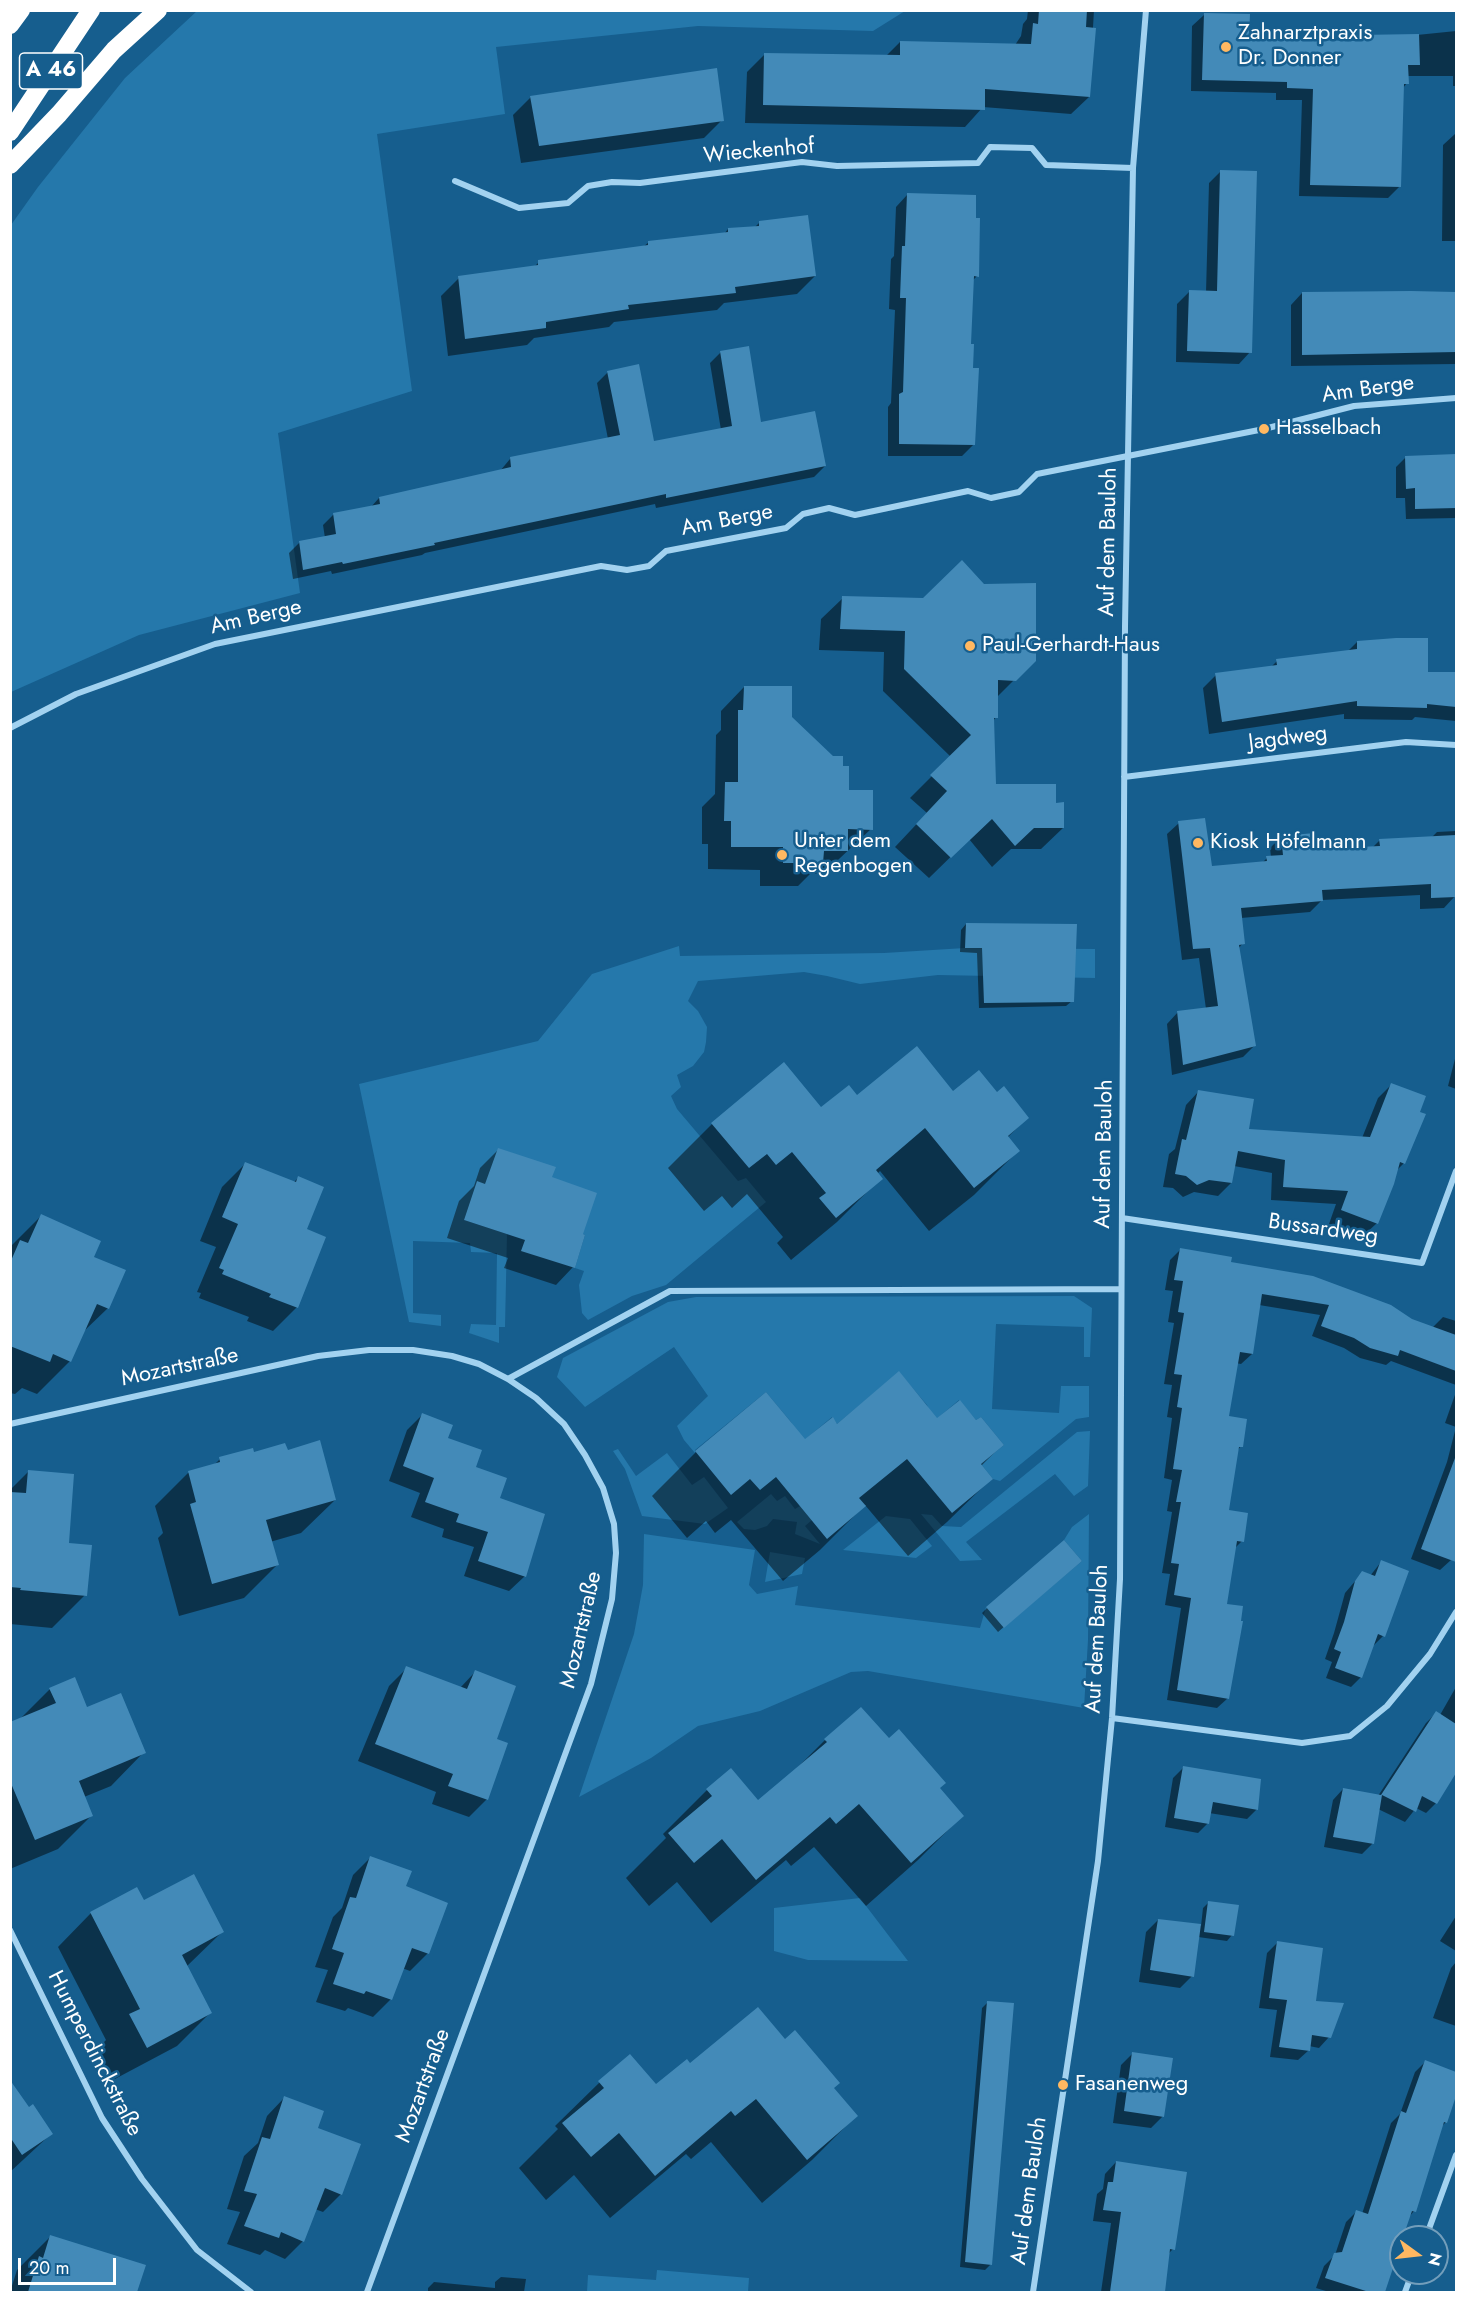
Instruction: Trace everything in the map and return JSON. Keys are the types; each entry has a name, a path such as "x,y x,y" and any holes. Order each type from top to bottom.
{"highway":[{"name":"A 46","path":"10,25 21,10"},
{"name":"A 46","path":"10,132 90,10"},
{"path":"10,165 59,114 114,50 158,10"}],"street":[{"name":"Auf dem Bauloh","path":"1033,2292 1091,1912 1106,1793 1120,1579 1125,1016 1124,777 1133,168 1146,10"},
{"name":"Wieckenhof","path":"455,181 519,208 568,203 588,186 612,182 640,183 802,162 837,166 978,163 990,147 1032,148 1046,165 1133,168"},
{"name":"Am Berge","path":"10,728 76,694 215,644 601,566 627,570 650,566 666,551 786,528 803,514 829,508 855,515 968,491 991,498 1019,492 1037,474 1264,429 1354,406 1456,398"},
{"name":"Jagdweg","path":"1124,777 1406,742 1456,745"},
{"name":"Bussardweg","path":"1122,1218 1422,1263 1456,1171"},
{"path":"508,1379 670,1291 1121,1289"},
{"name":"Mozartstraße","path":"10,1424 318,1356 369,1350 413,1350 452,1356 479,1364 508,1379 536,1398 564,1424 585,1455 603,1488 614,1524 616,1552 612,1599 591,1684 368,2292"},
{"path":"1112,1718 1302,1743 1350,1736 1387,1706 1430,1654 1456,1612"},
{"name":"Humperdinckstraße","path":"10,1930 102,2118 146,2185 198,2250 251,2292"},
{"path":"1430,2225 1456,2155"}],"shaded area":[{"path":"197,11 905,11 873,31 698,26 496,47 505,114 377,134 412,391 278,433 300,593 139,635 11,692 11,225 38,187 125,78"},
{"path":"679,946 680,956 884,953 965,948 1095,949 1095,978 938,975 860,984 804,972 698,981 688,1001 698,1011 707,1027 704,1052 693,1066 677,1075 681,1087 671,1096 677,1109 738,1181 746,1178 766,1202 666,1285 632,1296 588,1320 582,1313 579,1285 584,1271 575,1268 585,1235 477,1181 464,1220 507,1234 505,1327 499,1327 499,1343 469,1333 471,1324 496,1325 497,1253 471,1252 470,1243 413,1241 413,1313 441,1315 441,1326 409,1322 359,1084 538,1041 592,974"},
{"path":"1074,1296 1092,1308 1090,1357 1084,1357 1084,1327 996,1324 992,1409 1059,1413 1061,1386 1089,1386 1089,1417 1076,1419 1000,1481 993,1479 981,1464 1004,1445 981,1417 976,1420 959,1400 934,1421 927,1405 899,1372 837,1424 832,1417 802,1442 791,1422 766,1392 695,1450 695,1453 684,1440 677,1426 708,1396 674,1347 585,1407 557,1377 563,1358 668,1302 696,1297"},
{"path":"1090,1431 1088,1486 1074,1496 1055,1474 966,1542 982,1560 960,1561 921,1514 932,1515 942,1526 961,1527 1077,1432"},
{"path":"618,1449 636,1476 667,1453 692,1485 704,1477 728,1508 705,1524 642,1516 625,1469 613,1451"},
{"path":"771,1494 777,1501 785,1496 795,1509 800,1506 812,1520 805,1526 820,1544 795,1534 797,1522 773,1519 767,1526 755,1530 744,1529 737,1522"},
{"path":"1089,1514 1088,1640 1084,1708 868,1671 851,1672 760,1711 698,1726 651,1758 579,1797 634,1634 643,1585 644,1534 755,1550 749,1585 757,1594 798,1586 795,1605 980,1628 986,1607 1004,1627 1082,1561 1064,1540 1072,1527"},
{"path":"886,1516 910,1519 932,1546 916,1558 843,1550"},
{"path":"770,1552 805,1558 802,1574 765,1582"},
{"path":"860,1898 908,1961 808,1960 774,1951 774,1908"},
{"path":"657,2270 749,2278 748,2292 587,2292 588,2275 656,2280"}],"building":[{"path":"1039,10 1087,10 1086,27 1096,28 1090,97 985,89 985,110 763,105 764,53 900,55 900,41 1031,44 1033,23 1038,24"},
{"path":"1204,13 1250,14 1249,39 1358,41 1358,35 1419,34 1420,65 1408,65 1409,84 1404,84 1401,187 1310,185 1313,89 1287,88 1287,82 1202,80"},
{"path":"717,68 724,121 539,146 530,96"},
{"path":"1220,170 1257,171 1252,353 1187,351 1189,290 1217,291"},
{"path":"907,193 976,195 976,218 980,218 979,277 974,276 971,344 974,344 973,368 979,368 975,445 899,444 899,394 903,392 906,298 900,298"},
{"path":"808,215 816,276 735,287 736,293 628,305 629,309 546,322 546,328 465,339 458,276 538,265 538,260 648,245 648,241 728,232 728,228 759,226 759,221"},
{"path":"1302,292 1456,292 1456,352 1302,355"},
{"path":"749,346 761,422 815,411 826,466 666,498 666,494 434,543 435,545 303,570 299,541 336,534 333,513 380,504 379,497 511,467 510,457 620,435 607,371 639,364 654,441 732,426 720,351"},
{"path":"1456,454 1456,508 1415,509 1415,488 1406,489 1405,456"},
{"name":"Paul-Gerhardt-Haus","path":"962,560 984,584 1036,583 1036,661 1016,681 998,680 998,718 994,718 996,784 1056,784 1056,803 1064,802 1064,828 1034,828 1015,846 992,819 951,858 916,824 947,791 930,775 971,735 904,669 905,631 840,629 842,596 923,598"},
{"path":"1428,638 1428,672 1456,672 1456,707 1427,704 1427,708 1357,706 1357,701 1222,722 1215,673 1277,665 1276,659 1357,649 1357,641"},
{"path":"744,686 792,686 792,717 833,756 843,756 843,766 849,766 849,790 873,790 873,830 848,829 848,851 824,851 823,863 783,863 783,847 731,847 731,821 724,821 725,782 738,782 738,710 743,710"},
{"path":"1205,818 1212,866 1267,861 1266,856 1283,855 1281,836 1315,833 1317,849 1380,846 1379,839 1456,835 1456,897 1431,898 1431,884 1322,890 1323,901 1241,908 1245,944 1239,945 1256,1046 1183,1065 1177,1011 1218,1006 1210,948 1193,949 1178,821"},
{"path":"966,923 1077,924 1074,1002 984,1003 982,948 965,948"},
{"path":"917,1046 953,1091 979,1070 997,1092 1004,1086 1029,1118 1008,1136 1020,1151 974,1188 925,1128 876,1170 883,1179 836,1218 819,1198 826,1193 792,1152 776,1165 767,1154 749,1168 711,1123 784,1062 821,1107 849,1085 857,1095"},
{"path":"1391,1083 1426,1096 1420,1112 1426,1114 1405,1164 1400,1162 1378,1224 1341,1210 1348,1191 1283,1187 1285,1160 1238,1151 1232,1183 1209,1180 1197,1185 1186,1176 1175,1174 1182,1139 1186,1140 1198,1090 1254,1099 1249,1129 1370,1137"},
{"path":"498,1148 556,1167 552,1177 597,1193 583,1234 585,1235 575,1268 521,1251 525,1240 464,1220 477,1181 485,1184"},
{"path":"245,1162 296,1182 298,1176 324,1187 307,1229 326,1237 298,1308 269,1297 271,1294 222,1274 224,1270 219,1268 238,1224 222,1217"},
{"path":"41,1214 101,1241 94,1257 126,1270 109,1309 97,1304 71,1362 53,1354 50,1362 10,1346 10,1263 20,1240 28,1243"},
{"path":"1180,1248 1232,1257 1231,1262 1313,1276 1391,1305 1412,1319 1456,1335 1456,1371 1400,1350 1398,1356 1370,1348 1354,1338 1321,1326 1329,1305 1262,1294 1253,1354 1240,1352 1229,1416 1247,1419 1243,1447 1239,1447 1229,1510 1248,1513 1244,1542 1237,1541 1227,1604 1243,1606 1241,1621 1243,1621 1229,1699 1177,1690 1191,1598 1174,1595 1179,1564 1171,1563 1181,1502 1176,1502 1182,1470 1173,1469 1182,1408 1177,1407 1182,1375 1174,1374 1184,1313 1178,1312 1183,1281 1174,1280"},
{"path":"899,1371 937,1418 960,1400 976,1420 981,1417 1004,1445 981,1464 993,1479 952,1513 907,1459 859,1498 866,1506 827,1539 776,1477 760,1490 750,1479 731,1495 695,1451 766,1392 805,1439 833,1417 837,1424"},
{"path":"422,1413 453,1425 448,1438 482,1450 476,1467 507,1478 500,1498 545,1514 526,1577 478,1561 488,1532 456,1522 459,1514 425,1502 434,1478 403,1466"},
{"path":"320,1440 336,1500 266,1520 279,1565 212,1584 190,1504 196,1502 188,1471 220,1462 219,1457 253,1448 254,1452 285,1443 288,1450"},
{"path":"1456,1458 1456,1562 1421,1549"},
{"path":"28,1470 74,1474 69,1543 92,1545 87,1596 20,1590 21,1588 10,1587 10,1492 26,1493"},
{"path":"1064,1540 1082,1561 1004,1628 986,1607"},
{"path":"1381,1560 1409,1571 1385,1637 1378,1634 1362,1678 1335,1668 1341,1652 1334,1649 1355,1581 1362,1571 1375,1576"},
{"path":"406,1666 467,1689 475,1670 516,1686 497,1739 508,1743 488,1800 448,1786 453,1774 375,1744"},
{"path":"75,1677 87,1707 121,1693 146,1753 79,1781 93,1816 35,1840 10,1781 10,1722 56,1703 49,1688"},
{"path":"861,1707 889,1738 899,1729 946,1783 940,1788 964,1816 911,1863 859,1804 836,1824 830,1817 756,1880 722,1839 694,1863 668,1833 712,1796 706,1789 731,1768 758,1800 827,1742 824,1739"},
{"path":"1436,1711 1456,1724 1456,1773 1437,1804 1422,1796 1416,1812 1382,1795 1374,1844 1333,1837 1343,1788 1381,1795"},
{"path":"1183,1766 1261,1779 1258,1810 1213,1802 1209,1824 1174,1818"},
{"path":"370,1856 412,1871 406,1886 448,1903 429,1954 412,1948 392,2000 366,1991 364,1994 333,1984 344,1953 332,1949 350,1897 356,1898"},
{"path":"194,1874 224,1932 182,1955 212,2013 147,2048 129,2014 140,2009 90,1912 137,1887 144,1900"},
{"path":"1208,1901 1239,1905 1234,1936 1204,1932"},
{"path":"1158,1919 1201,1924 1194,1977 1150,1970"},
{"path":"1277,1941 1323,1948 1316,2001 1344,2003 1331,2038 1312,2035 1310,2051 1279,2047 1287,2000 1269,1998"},
{"path":"987,2001 1014,2003 992,2265 965,2262"},
{"path":"758,2007 785,2039 795,2030 840,2083 834,2088 858,2116 807,2160 756,2099 735,2116 731,2111 655,2176 619,2133 591,2157 562,2123 604,2088 598,2081 630,2054 656,2084 687,2059 690,2063"},
{"path":"1132,2052 1173,2058 1164,2117 1124,2111"},
{"path":"1425,2060 1456,2072 1456,2096 1447,2123 1444,2122 1416,2212 1412,2211 1407,2225 1389,2225 1389,2280 1385,2292 1369,2292 1325,2278 1334,2253 1342,2252 1356,2210 1368,2214 1401,2111 1406,2113"},
{"path":"10,2080 29,2107 33,2104 53,2134 22,2155 10,2137"},
{"path":"284,2096 324,2111 318,2128 361,2144 342,2195 325,2188 304,2242 281,2232 279,2238 244,2226 257,2194 244,2191 262,2137 270,2139"},
{"path":"1116,2161 1187,2172 1175,2250 1170,2249 1165,2292 1110,2292 1121,2212 1103,2210 1108,2182 1113,2182"},
{"path":"50,2235 146,2265 137,2292 28,2292 39,2256 43,2258"}],"place":[{"name":"Zahnarztpraxis Dr. Donner","path":"1226,47"},
{"name":"Hasselbach","path":"1264,429"},
{"name":"Paul-Gerhardt-Haus","path":"970,646"},
{"name":"Kiosk Höfelmann","path":"1198,843"},
{"name":"Unter dem Regenbogen","path":"782,855"},
{"name":"Fasanenweg","path":"1063,2085"}]}
